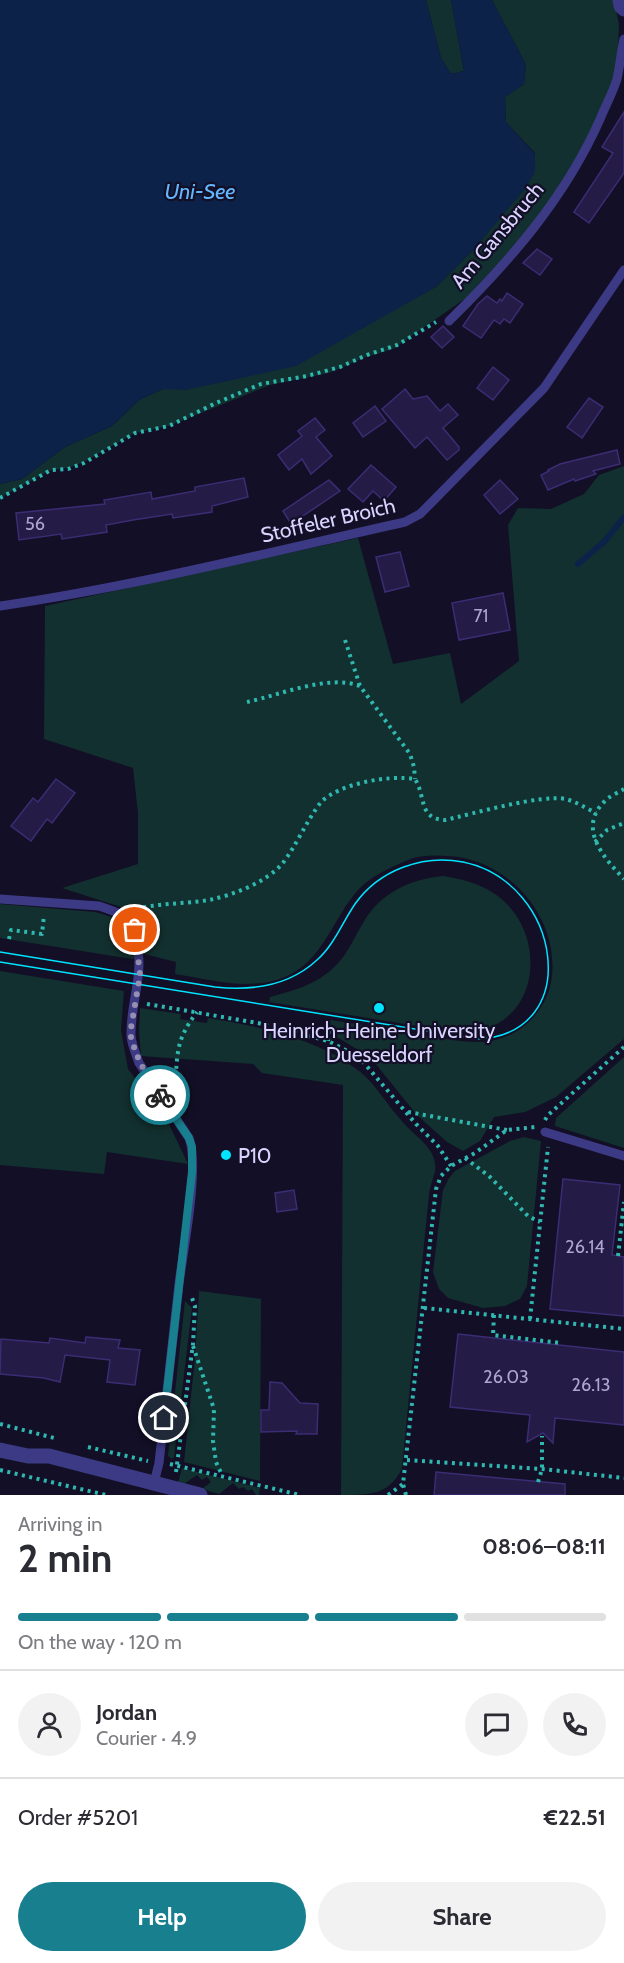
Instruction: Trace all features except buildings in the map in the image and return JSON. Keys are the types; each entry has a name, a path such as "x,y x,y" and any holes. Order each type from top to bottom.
{"street":[{"path":"620,0 624,9"},
{"path":"0,1450 28,1456 48,1456 200,1495"}],"lane":[{"name":"Am Gansbruch","path":"449,321 483,288 538,224 561,192 589,145 616,80 624,39"},
{"name":"Stoffeler Broich","path":"0,606 48,599 183,572 405,522 420,514 544,388 624,270"},
{"path":"0,899 99,906 125,918 135,930 140,975 131,1028 134,1050 140,1063 189,1138 192,1147 192,1172 159,1463 154,1483"},
{"path":"547,1133 624,1156"}],"path":[{"path":"0,498 51,470 68,469 135,434 169,426 261,384 307,376 340,367 367,354 397,345 436,322 449,321"},
{"path":"345,640 360,686 410,754 415,779 421,789 424,809 430,817 445,820 532,801 561,799 596,813"},
{"path":"247,702 311,685 339,682 360,686"},
{"path":"125,918 134,910 153,905 209,900 236,892 270,874 280,866 312,814 328,795 354,785 404,777 415,779"},
{"path":"624,789 605,801 596,813 592,833 600,852 624,879"},
{"path":"595,842 607,830 624,823"},
{"path":"9,939 12,930 42,934 45,902"},
{"path":"135,1002 163,1004 258,1023 328,1041 359,1057 438,1146 451,1166"},
{"path":"175,1083 178,1048 183,1031 197,1012"},
{"path":"328,1041 329,1028"},
{"path":"406,1112 507,1130 542,1126 548,1115 624,1047"},
{"path":"406,1495 404,1484 436,1189 441,1176 451,1166 507,1130"},
{"path":"530,1319 547,1133"},
{"path":"465,1158 489,1176 528,1216 540,1222"},
{"path":"618,1256 624,1202"},
{"path":"172,1487 193,1344 195,1306 190,1295 179,1282"},
{"path":"424,1308 624,1329"},
{"path":"494,1315 493,1335 561,1343"},
{"path":"193,1344 214,1409 213,1441 216,1462 222,1475"},
{"path":"0,1424 55,1438"},
{"path":"538,1482 542,1469 542,1436"},
{"path":"77,1444 159,1463 177,1464 300,1495"},
{"path":"407,1460 542,1469 624,1478"},
{"path":"0,1470 106,1495"},
{"path":"388,1495 404,1484"}],"green space":[{"path":"426,0 451,0 464,71 451,74 441,58"},
{"path":"492,0 614,0 619,24 618,56 612,82 587,143 537,222 466,298 393,349 363,358 329,373 270,385 169,426 135,433 84,462 68,468 51,470 0,498 0,484 22,479 65,447 112,426 139,400 163,389 186,389 436,287 473,250 503,214 535,153 506,122 505,97 524,84 526,65"},
{"path":"624,466 624,1039 556,1097 525,1112 494,1117 480,1141 463,1151 447,1142 417,1115 370,1057 330,1033 330,1020 473,1042 495,1040 519,1030 538,1012 549,989 552,976 552,954 547,932 538,912 525,895 509,879 470,860 443,856 417,857 388,869 363,885 312,957 291,974 277,980 248,984 219,982 175,974 176,962 144,954 139,927 121,907 62,888 138,864 138,813 133,768 44,739 45,606 358,538 393,664 450,653 461,704 519,661 508,525 518,508 551,509 584,494 599,475"},
{"path":"443,876 470,882 489,890 510,908 521,924 528,943 530,963 528,983 521,1000 509,1016 486,1029 455,1032 269,1002 270,997 308,985 332,969 346,953 370,912 387,896 419,880"},
{"path":"0,904 95,912 114,918 129,932 135,958 0,938"},
{"path":"0,971 124,991 121,1030 128,1069 167,1120 188,1164 107,1152 104,1174 0,1165"},
{"path":"140,1008 181,1014 180,1019 207,1023 208,1018 247,1025 307,1042 326,1050 365,1076 433,1156 435,1172 429,1194 402,1468 391,1484 378,1492 341,1495 343,1085 262,1073 253,1064 141,1056"},
{"path":"624,1057 624,1148 555,1126 556,1118"},
{"path":"524,1137 541,1141 527,1286 520,1299 505,1306 483,1308 448,1298 439,1289 433,1272 443,1190 455,1171 510,1141"},
{"path":"199,1291 261,1299 260,1481 184,1462 195,1358"},
{"path":"185,1301 192,1308 172,1459 168,1456"},
{"path":"182,1468 260,1488 259,1495 256,1495 252,1489 248,1491 243,1487 239,1489 233,1483 219,1494 202,1489 211,1482 207,1477 202,1480 197,1475 184,1484 178,1483"}],"water":[{"name":"Uni-See","path":"0,0 426,0 441,58 451,74 464,71 451,0 492,0 526,65 524,84 505,97 506,122 535,154 535,172 525,189 473,250 436,287 296,366 186,390 163,389 139,400 112,426 65,447 22,479 0,484"}],"waterway":[{"path":"578,564 605,541 624,517"}],"tram line":[{"path":"0,952 215,987 242,988 269,985 294,976 317,960 333,941 355,904 376,882 403,867 433,860 448,860 463,862 496,875 522,898 539,926 548,956 546,987 534,1012 511,1031 477,1039 0,962"}],"way so far":[{"path":"135,930 140,975 131,1039 140,1063 160,1095"}],"place":[{"name":"Heinrich-Heine-University Duesseldorf","path":"379,1008"},
{"name":"P10","path":"226,1155"}],"route":[{"path":"160,1095 189,1138 192,1147 192,1172 164,1418"}]}
